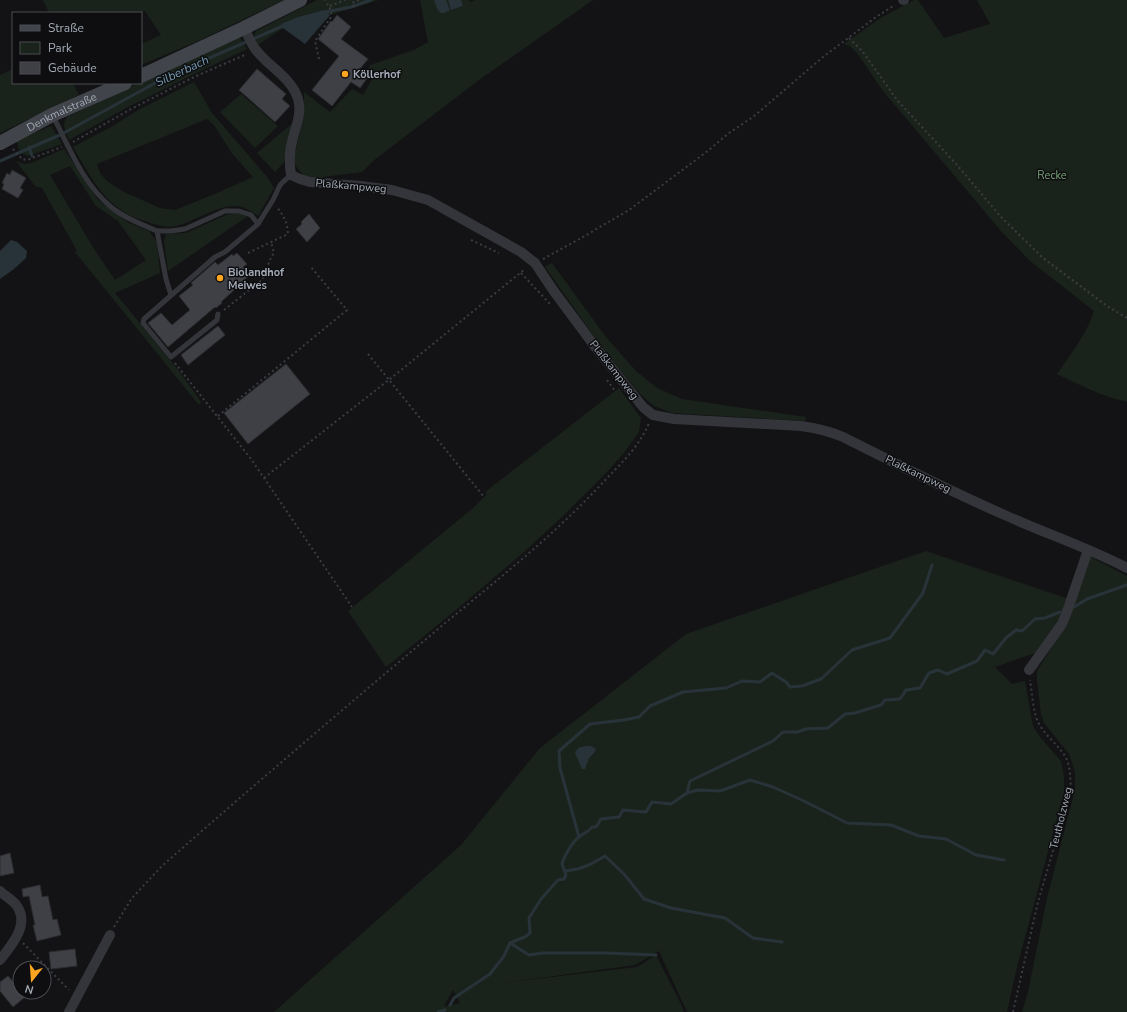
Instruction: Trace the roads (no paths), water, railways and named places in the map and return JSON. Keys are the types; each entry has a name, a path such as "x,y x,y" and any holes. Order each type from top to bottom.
{"main road":[{"path":"142,76 246,31 300,0"},
{"name":"Denkmalstraße","path":"0,143 52,115 123,84"}],"street":[{"path":"246,31 254,47 281,74 294,90 298,100 299,111 290,152 289,163 291,175"},
{"name":"Plaßkampweg","path":"291,175 310,182 392,190 428,200 521,252 535,263 596,348 643,407 653,415 674,419 801,426 830,431 843,436 962,496 1108,558 1127,568"},
{"path":"1029,670 1062,624 1088,550"},
{"path":"0,891 17,905 22,922 17,937 0,960"},
{"path":"69,1012 110,935"}],"lane":[{"path":"52,115 82,172 95,191 111,207 133,221 158,231 171,231 184,229 225,210 239,211 251,215 258,224"},
{"path":"218,314 217,320 171,357 143,323 144,319 171,295 216,257 226,252 258,224 273,200 280,185 291,175"},
{"path":"158,231 166,280 171,295"}],"waterway":[{"name":"Silberbach","path":"325,12 351,7 371,0"},
{"name":"Silberbach","path":"0,161 62,134 168,76 285,25"},
{"name":"Silberbach","path":"29,147 32,156"},
{"path":"579,837 560,768 559,751 590,724 639,717 650,706 683,692 726,688 742,681 760,682 772,673 786,682 790,687 802,686 821,679 852,650 890,638 923,593 932,565"},
{"path":"1074,607 1087,599 1127,585"},
{"path":"450,1005 454,998 490,974 504,956 510,943 525,937 530,933 529,918 541,899 558,880 564,879 566,875 562,864 569,850 576,839 589,831 592,827 596,827 601,819 619,817 623,810 646,812 652,802 671,804 687,793 690,781 773,741 783,732 797,732 806,729 828,728 845,714 855,713 881,705 885,700 900,699 906,690 920,688 929,673 938,670 947,674 977,661 985,650 993,654 1006,638 1016,630 1022,631 1035,619 1045,618 1060,612"},
{"path":"687,793 698,790 720,791 750,780 773,787 847,823 891,825 919,836 946,839 976,855 1004,860"},
{"path":"565,871 578,869 605,856 624,874 644,899 671,908 725,918 753,938 782,942"},
{"path":"510,943 529,955 543,953 656,955"},
{"path":"438,1012 445,1010"}],"place":[{"name":"Köllerhof","path":"345,74"},
{"name":"Biolandhof Meiwes","path":"220,278"}],"park label":[{"name":"Recke","path":"1052,175"}]}
